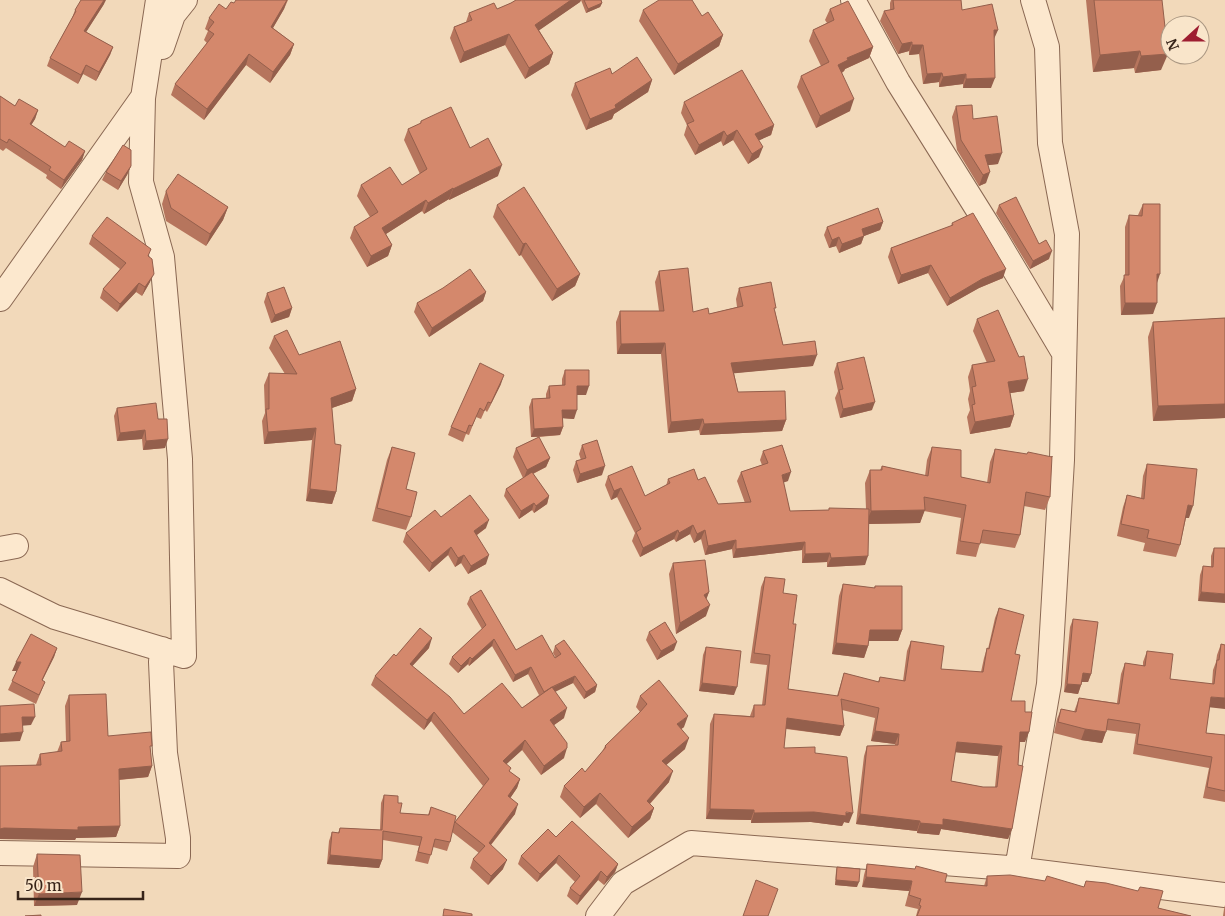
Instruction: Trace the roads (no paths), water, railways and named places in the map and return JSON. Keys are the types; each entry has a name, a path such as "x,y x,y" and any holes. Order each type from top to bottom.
{"street":[{"path":"0,590 55,617 184,656 180,459 162,257 141,182 143,98 158,0"},
{"path":"0,299 143,98 173,15 185,0"},
{"path":"853,0 898,82 995,237 1064,353"},
{"path":"1017,869 1049,684 1062,460 1067,234 1050,143 1047,47 1033,0"},
{"path":"0,853 178,856 178,838 165,753 162,649"},
{"path":"598,916 623,883 691,843 1017,869 1225,895"}]}
